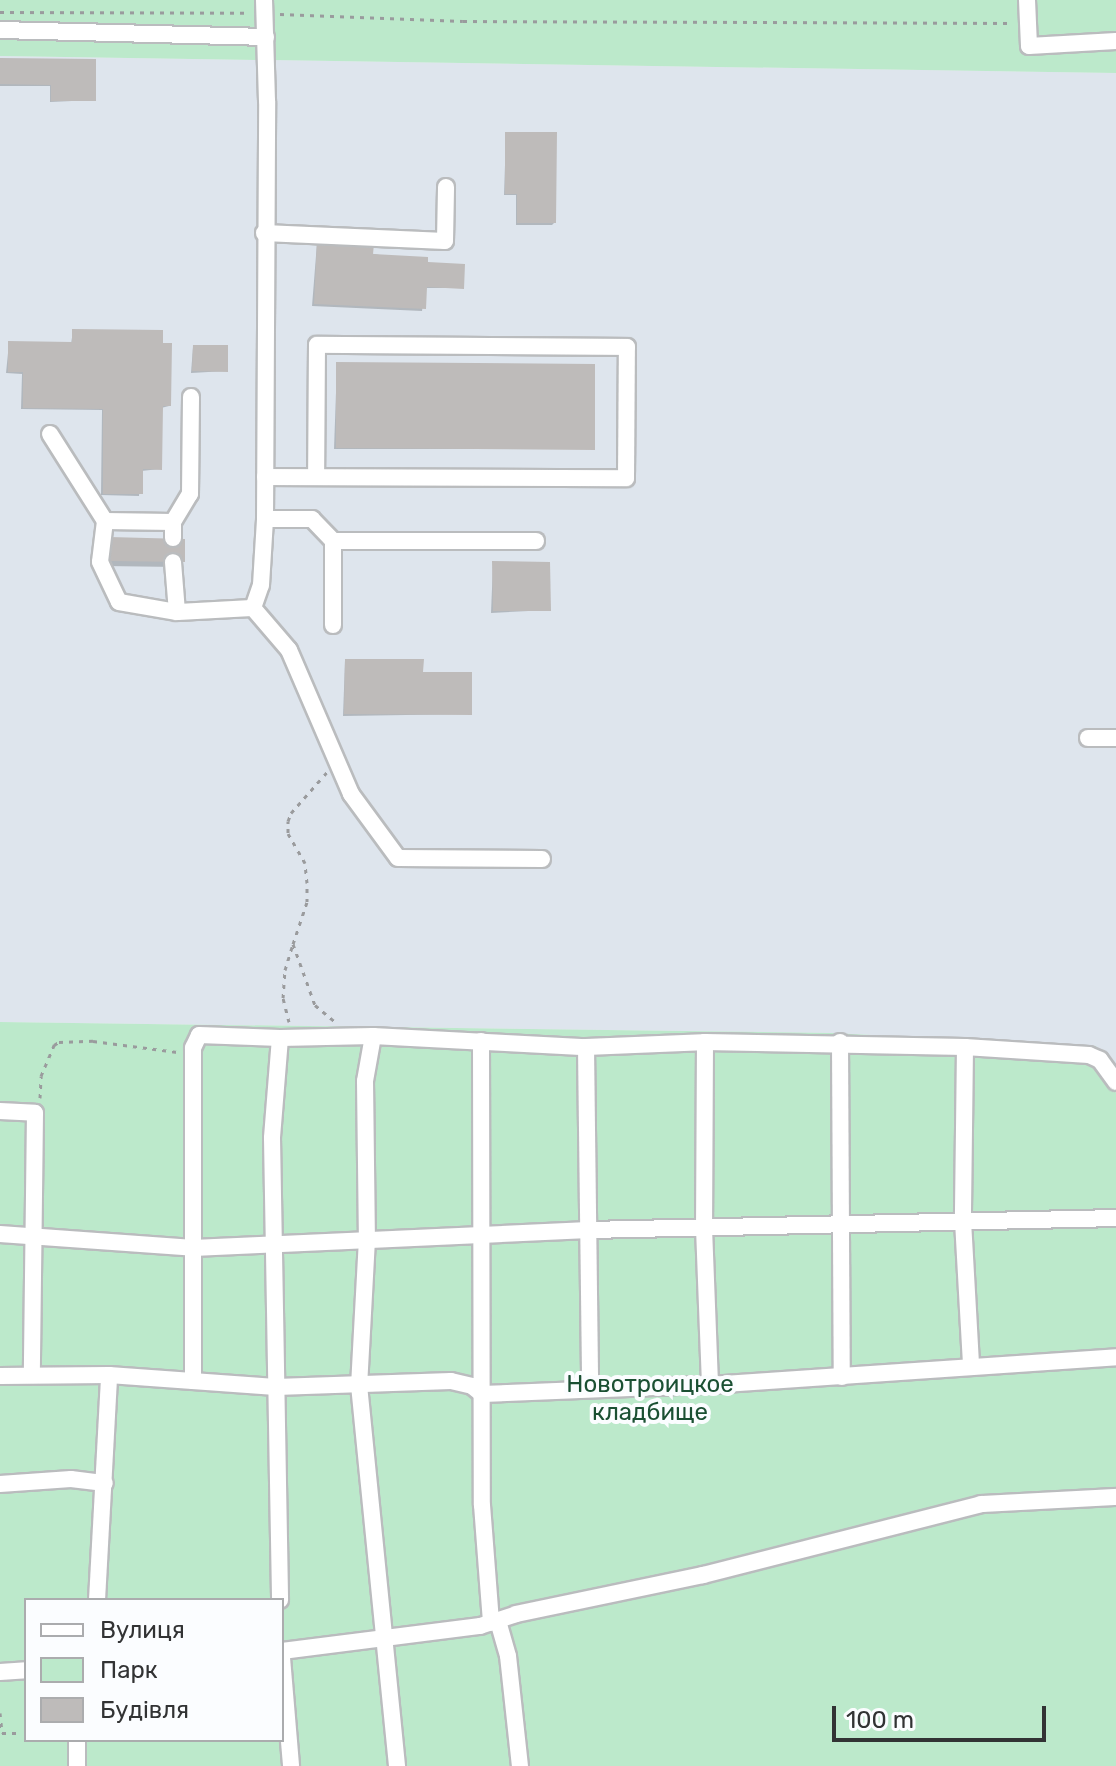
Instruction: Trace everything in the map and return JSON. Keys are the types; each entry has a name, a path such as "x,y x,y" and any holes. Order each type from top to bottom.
{"street":[{"path":"1027,0 1029,46 1116,41"},
{"path":"253,608 261,585 265,519 264,7"},
{"path":"0,30 266,37"},
{"path":"264,233 445,241 446,187"},
{"path":"265,477 626,478 627,347 317,345 316,477"},
{"path":"105,521 173,530 190,494 191,397"},
{"path":"50,434 105,521 100,562 119,602 177,612 253,608"},
{"path":"265,519 312,519 333,541 333,625"},
{"path":"333,541 536,541"},
{"path":"173,562 177,612"},
{"path":"253,608 289,650 351,794 398,858 542,859"},
{"path":"1088,738 1116,738"},
{"path":"193,1381 193,1052 199,1035 280,1038 373,1036 586,1047 705,1042 840,1042 965,1047 1089,1055 1100,1060 1116,1082"},
{"path":"373,1036 365,1081 367,1239 359,1385 397,1766"},
{"path":"280,1038 272,1138 280,1598"},
{"path":"481,1041 479,1234 482,1505 494,1622 508,1656 520,1766"},
{"path":"705,1042 704,1228 710,1385"},
{"path":"840,1042 842,1377"},
{"path":"586,1047 590,1388"},
{"path":"965,1047 963,1221 971,1366"},
{"path":"0,1111 35,1113 32,1375"},
{"path":"0,1234 193,1248 275,1247 367,1239 589,1230 1116,1218"},
{"path":"0,1376 109,1375 276,1387 451,1381 472,1386 482,1394 710,1385 1116,1357"},
{"path":"97,1598 109,1375"},
{"path":"0,1484 71,1479 105,1483"},
{"path":"284,1651 386,1640 494,1622 516,1614 703,1575 981,1504 1116,1497"},
{"path":"0,1672 24,1670"},
{"path":"284,1682 291,1766"},
{"path":"77,1742 77,1766"}],"path":[{"path":"0,12 264,7 463,21 1027,23"},
{"path":"280,1038 290,1023 284,1012 285,970 307,902 305,863 288,833 288,821 291,813 323,779 334,758"},
{"path":"293,944 315,1005 354,1036"},
{"path":"35,1113 40,1112 41,1076 54,1045 59,1042 93,1041 193,1052"},
{"path":"0,1713 2,1733 21,1733"}],"shaded area":[{"path":"0,56 1116,73 1116,1093 1096,1046 831,1033 0,1022"}],"green space":[{"path":"0,0 1116,0 1116,73 0,56"},
{"name":"Новотроицкое кладбище","path":"0,1022 831,1033 1096,1046 1116,1093 1116,1766 0,1766"}],"building":[{"path":"0,58 96,59 96,101 51,101 51,85 0,84"},
{"path":"505,132 557,132 556,223 517,223 517,194 505,194"},
{"path":"317,241 374,244 373,254 428,257 428,262 465,264 464,289 427,287 426,309 314,304"},
{"path":"72,329 163,330 163,343 172,343 171,406 163,406 162,470 143,469 143,494 103,494 103,409 23,408 23,372 8,372 8,341 72,342"},
{"path":"193,345 228,345 228,372 192,371"},
{"path":"336,362 595,364 595,450 336,448"},
{"path":"109,537 185,539 185,562 109,561"},
{"path":"492,561 550,562 551,611 493,611"},
{"path":"345,659 424,659 423,672 472,672 472,715 344,714"}]}
